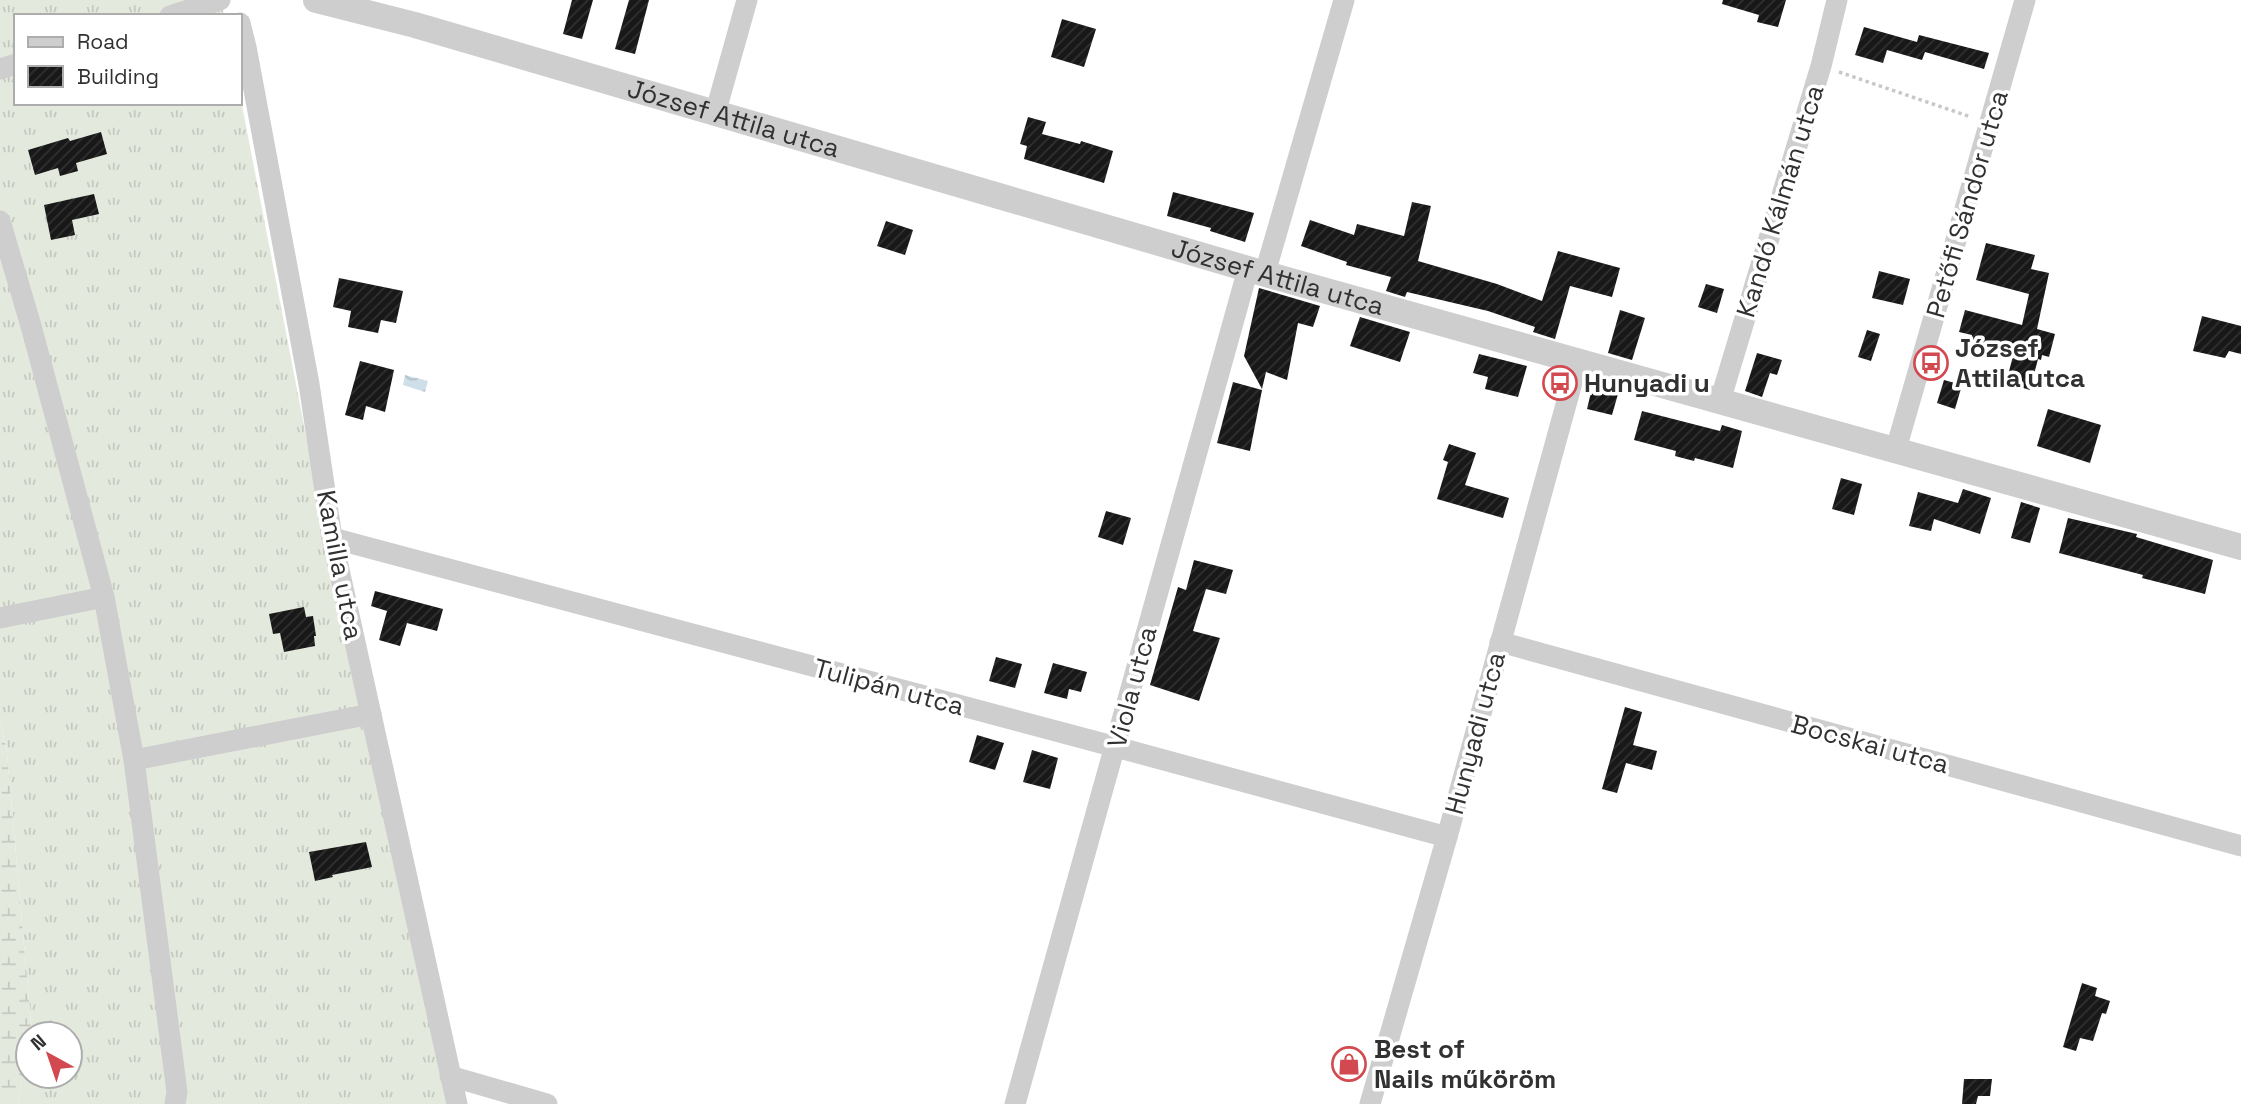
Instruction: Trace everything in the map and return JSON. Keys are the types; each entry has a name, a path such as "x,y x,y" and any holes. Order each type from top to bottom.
{"street":[{"path":"176,14 220,0"},
{"name":"József Attila utca","path":"316,0 415,25 1257,271 2241,547"},
{"path":"715,114 747,0"},
{"name":"Viola utca","path":"1016,1104 1116,747 1257,271 1344,0"},
{"name":"Kandó Kálmán utca","path":"1720,401 1821,66 1837,0"},
{"name":"Petőfi Sándor utca","path":"1896,449 2025,0"},
{"name":"Kamilla utca","path":"242,31 309,384 331,538 457,1104"},
{"path":"0,221 104,597 134,760 177,1092 175,1104"},
{"name":"Hunyadi utca","path":"1370,1104 1447,837 1578,360"},
{"name":"Tulipán utca","path":"331,538 1447,837"},
{"path":"0,618 104,597"},
{"name":"Bocskai utca","path":"1500,642 2241,846"},
{"path":"134,760 371,714"},
{"path":"450,1076 547,1104"}],"path":[{"path":"1821,66 1990,123"}],"green space":[{"path":"0,0 221,0 224,14 14,14 14,105 242,105 338,601 450,1104 18,1104 20,1090 84,1090 84,1020 31,1020 7,753 0,720"},
{"path":"0,720 7,753 31,1020 14,1020 14,1090 20,1090 18,1104 0,1104"}],"water":[{"path":"405,375 428,381 425,392 403,385"}],"building":[{"path":"572,0 593,0 582,39 563,34"},
{"path":"629,0 649,0 635,54 615,49"},
{"path":"1723,0 1786,0 1778,27 1757,22 1759,15 1722,4"},
{"path":"1062,19 1096,29 1084,67 1051,57"},
{"path":"1864,27 1917,42 1919,35 1989,53 1984,69 1925,52 1922,60 1887,50 1883,63 1855,55"},
{"path":"1028,117 1046,122 1042,134 1080,144 1081,141 1113,151 1104,183 1024,159 1027,146 1020,144"},
{"path":"101,132 107,154 76,163 78,171 60,176 58,168 35,175 28,150"},
{"path":"1173,192 1254,213 1245,242 1210,231 1211,228 1167,216"},
{"path":"94,194 99,214 72,220 75,235 51,240 44,205"},
{"path":"1412,202 1431,206 1418,261 1497,284 1542,301 1558,251 1620,268 1612,297 1570,286 1555,339 1533,332 1535,327 1488,311 1407,292 1405,297 1386,291 1391,277 1346,265 1347,262 1301,246 1310,220 1354,235 1357,224 1404,236"},
{"path":"886,221 913,230 905,255 877,246"},
{"path":"1986,243 2035,255 2031,269 2049,273 2037,329 2055,334 2049,357 2042,355 2041,360 2038,359 2030,390 2006,383 2014,352 1971,339 1972,335 1959,332 1965,310 2022,325 2029,294 1976,280"},
{"path":"1879,271 1910,279 1903,305 1872,298"},
{"path":"339,278 403,291 396,323 381,320 378,333 348,327 351,311 333,307"},
{"path":"1706,284 1724,289 1717,313 1698,307"},
{"path":"1259,288 1320,306 1313,327 1298,323 1287,380 1266,372 1262,389 1244,356"},
{"path":"1620,310 1645,318 1632,360 1608,353"},
{"path":"2202,316 2241,326 2241,354 2229,351 2225,358 2193,351"},
{"path":"1360,317 1410,332 1400,362 1350,346"},
{"path":"1867,330 1880,334 1871,361 1858,357"},
{"path":"1757,353 1782,360 1777,375 1770,373 1762,397 1745,391"},
{"path":"1479,354 1527,366 1518,397 1485,389 1488,377 1473,373"},
{"path":"360,361 394,370 385,412 366,406 363,420 345,415"},
{"path":"1944,380 1962,385 1955,409 1937,403"},
{"path":"1233,382 1262,390 1250,451 1217,443"},
{"path":"1592,388 1618,394 1612,415 1587,409"},
{"path":"2048,409 2101,425 2090,463 2037,446"},
{"path":"1642,411 1720,431 1722,425 1742,431 1733,468 1675,456 1676,451 1634,440"},
{"path":"1449,444 1476,453 1465,485 1509,498 1503,518 1437,499 1448,462 1443,460"},
{"path":"1841,478 1862,484 1854,515 1832,509"},
{"path":"1963,489 1991,498 1980,534 1934,519 1931,531 1909,526 1918,492 1958,503"},
{"path":"2021,502 2040,508 2030,543 2011,538"},
{"path":"1106,511 1131,518 1123,545 1098,537"},
{"path":"2068,518 2137,534 2136,537 2213,560 2205,594 2059,553"},
{"path":"1194,560 1233,570 1226,594 1206,589 1193,631 1220,638 1199,701 1150,685 1178,587 1186,590"},
{"path":"375,591 443,609 437,631 407,623 400,646 379,640 387,611 371,606"},
{"path":"304,607 306,617 313,616 315,646 284,652 280,633 273,634 269,614"},
{"path":"996,657 1022,664 1015,688 989,681"},
{"path":"1053,663 1087,672 1081,692 1069,689 1067,699 1044,693"},
{"path":"1625,707 1642,712 1633,745 1657,751 1652,770 1626,763 1617,793 1602,789"},
{"path":"977,735 1004,743 995,770 969,762"},
{"path":"1032,750 1058,758 1050,789 1023,782"},
{"path":"366,842 372,867 315,881 309,852"},
{"path":"2082,983 2097,988 2095,996 2110,1001 2106,1014 2102,1013 2093,1041 2080,1038 2076,1051 2063,1047"},
{"path":"1964,1079 1992,1079 1990,1096 1978,1096 1976,1104 1962,1104"}],"place":[{"name":"József Attila utca","path":"1931,363"},
{"name":"Hunyadi u","path":"1560,383"},
{"name":"Best of Nails műköröm","path":"1349,1064"}]}
